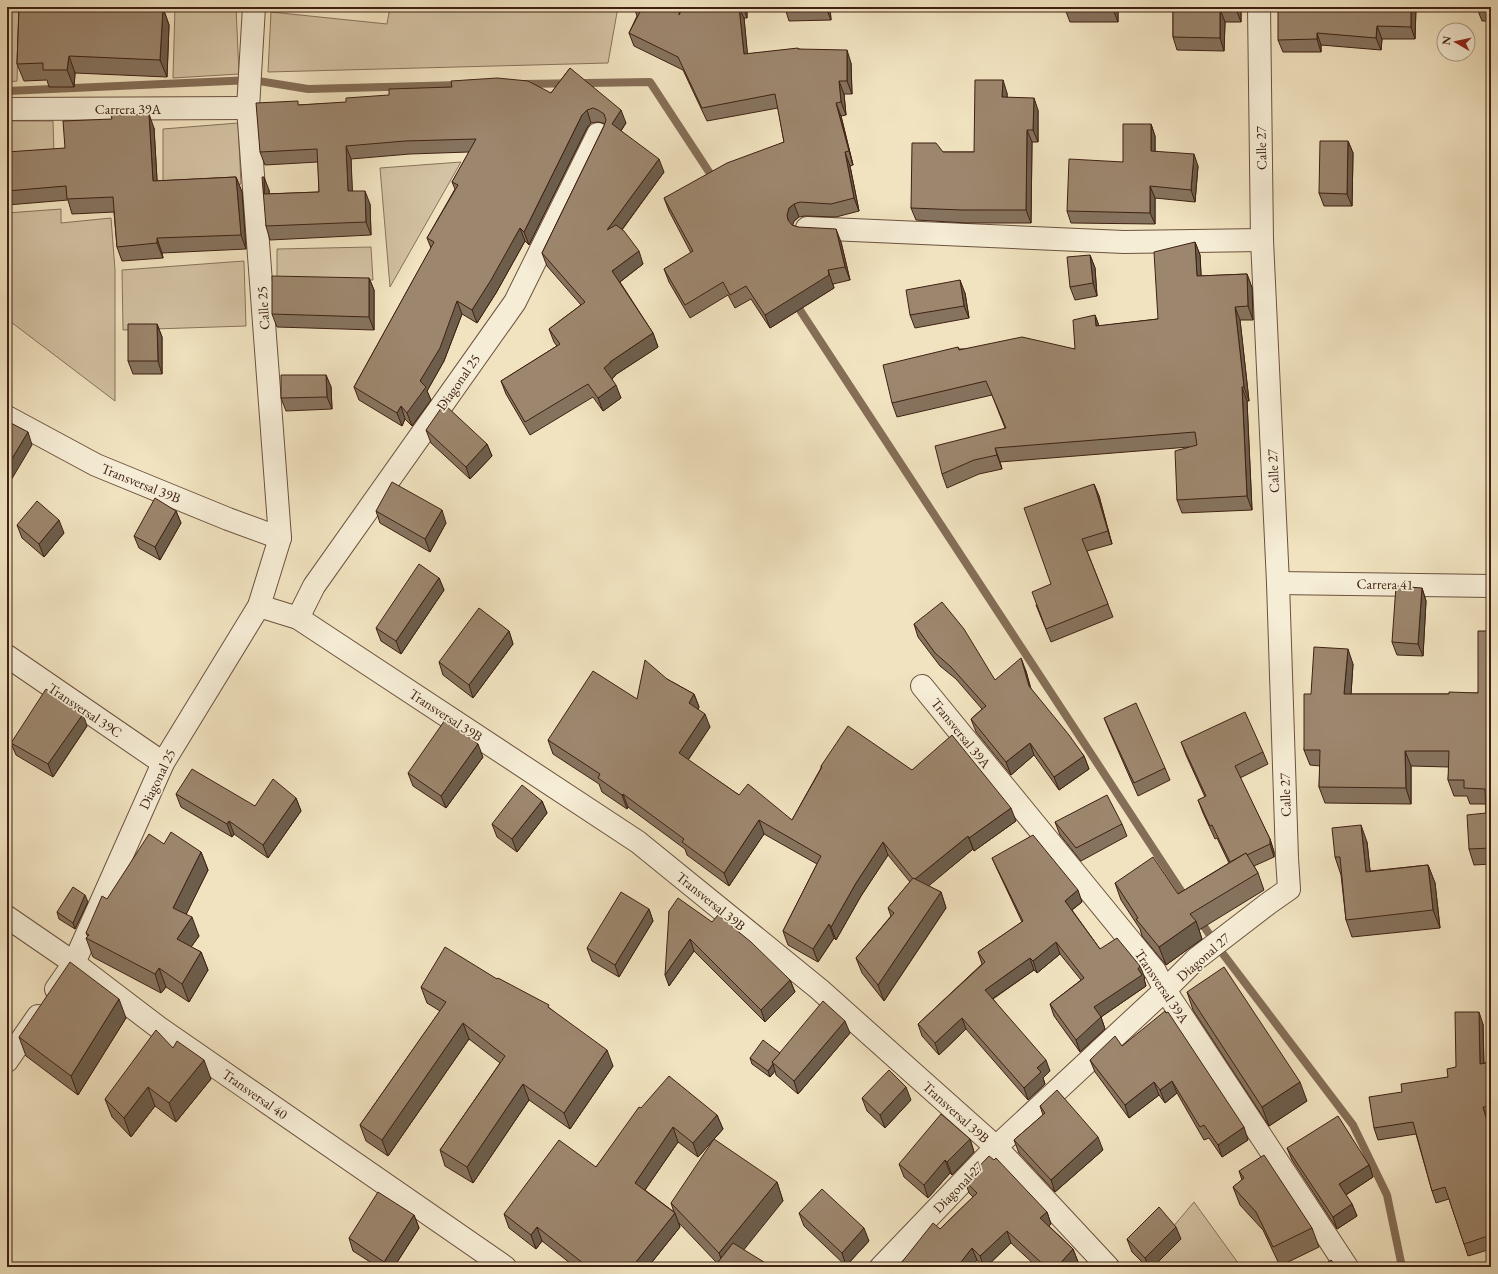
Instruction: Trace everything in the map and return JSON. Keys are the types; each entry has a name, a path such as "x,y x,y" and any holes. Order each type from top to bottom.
{"street":[{"name":"Calle 25","path":"254,7 248,102 280,538 259,606"},
{"name":"Calle 27","path":"1251,916 1289,889 1286,850 1278,583 1262,240 1259,7"},
{"name":"Carrera 39A","path":"7,109 248,102"},
{"name":"Diagonal 25","path":"298,618 314,586 515,302 598,134"},
{"path":"804,228 1124,242 1262,240"},
{"name":"Transversal 39B","path":"7,417 96,465 228,519 280,538"},
{"name":"Carrera 41","path":"1278,583 1491,586"},
{"name":"Transversal 39B","path":"259,606 298,618 638,842 819,989 996,1148 1108,1267"},
{"name":"Diagonal 25","path":"7,1061 74,963 163,763 259,606"},
{"name":"Transversal 39C","path":"7,656 163,763"},
{"name":"Transversal 39A","path":"922,686 1155,971 1165,990 1347,1267"},
{"name":"Diagonal 27","path":"880,1267 996,1148 1165,990 1196,959 1251,916"},
{"name":"Transversal 40","path":"7,917 74,963 158,1027 505,1267"}],"shaded area":[{"path":"7,7 53,7 19,19 17,81 7,82"},
{"path":"175,7 236,7 239,74 173,78"},
{"path":"390,7 618,7 608,63 268,72 271,12 387,24"},
{"path":"7,121 53,121 54,156 7,160"},
{"path":"238,123 241,184 163,189 163,129"},
{"path":"461,162 390,287 380,168"},
{"path":"61,209 61,223 111,218 115,270 115,401 7,319 7,213"},
{"path":"371,247 373,280 277,280 277,249"},
{"path":"244,261 246,326 123,330 122,270"},
{"path":"1194,1202 1241,1267 1139,1267"}],"building":[{"path":"19,7 163,8 160,60 69,56 67,70 43,70 43,63 17,64"},
{"path":"635,7 680,7 679,15 683,7 739,7 744,54 798,48 847,50 847,81 839,81 841,102 836,103 849,151 845,152 854,198 831,204 800,202 789,208 787,215 788,220 792,225 798,227 836,229 845,267 828,270 829,275 765,315 746,286 730,295 723,282 685,305 664,269 693,251 664,198 727,163 784,142 775,94 702,108 678,57 629,33 641,10"},
{"path":"826,7 826,8 785,8"},
{"path":"1065,7 1113,7 1113,9 1065,9"},
{"path":"1173,7 1236,7 1236,9 1220,9 1220,38 1173,37"},
{"path":"1283,7 1411,7 1411,27 1377,26 1376,38 1317,33 1317,39 1278,40 1278,10 1283,10"},
{"path":"1491,7 1491,8 1477,8"},
{"path":"570,68 621,110 612,124 659,159 607,230 616,225 624,231 639,251 612,271 653,333 610,362 604,368 616,385 598,398 588,384 525,422 501,381 560,344 549,329 585,302 542,253 604,126 606,120 604,114 593,108 587,110 582,115 524,232 520,228 491,280 472,310 457,301 440,348 420,381 426,387 407,413 401,406 397,413 354,387 434,242 427,238 458,185 452,182 476,139 405,141 346,146 348,191 365,191 366,222 266,226 262,177 264,177 264,194 319,192 317,149 260,152 256,103 298,101 298,105 346,102 346,98 389,95 389,89 452,87 451,81 497,78 528,81 551,93"},
{"path":"975,80 1003,80 1002,97 1034,98 1033,130 1027,130 1026,210 911,208 912,143 936,143 943,152 974,152"},
{"path":"149,114 153,181 236,177 241,235 157,238 157,243 117,247 113,197 67,199 66,186 7,191 7,169 9,169 7,152 65,148 63,121 112,119 111,115"},
{"path":"1123,124 1151,124 1151,151 1194,154 1191,190 1150,186 1150,213 1067,211 1069,159 1123,162"},
{"path":"1320,141 1348,141 1347,194 1319,193"},
{"path":"1195,242 1197,276 1247,274 1248,306 1235,307 1244,387 1242,387 1247,496 1177,500 1175,451 1197,445 1195,432 995,448 997,455 974,460 942,474 935,446 1006,428 986,381 892,403 883,365 958,347 959,350 1022,337 1075,349 1073,320 1095,315 1096,326 1158,319 1154,252"},
{"path":"1090,255 1093,283 1070,287 1067,257"},
{"path":"272,276 369,278 369,317 272,314"},
{"path":"960,280 964,306 910,315 906,290"},
{"path":"128,324 157,324 158,361 128,361"},
{"path":"281,375 326,375 327,397 281,398"},
{"path":"444,404 487,444 466,467 426,430"},
{"path":"7,421 28,432 7,467"},
{"path":"392,482 442,510 425,539 376,511"},
{"path":"1094,484 1108,531 1082,539 1108,604 1046,629 1032,592 1051,584 1024,508"},
{"path":"155,498 176,511 155,547 134,536"},
{"path":"37,501 59,520 39,544 17,525"},
{"path":"419,564 439,578 396,641 376,628"},
{"path":"1396,586 1422,588 1418,644 1392,642"},
{"path":"942,602 964,629 995,680 1021,658 1029,686 1084,756 1054,777 1030,743 1006,762 971,719 986,706 951,667 935,653 914,624"},
{"path":"479,608 509,631 469,685 439,662"},
{"path":"1478,631 1491,631 1491,848 1469,849 1467,815 1486,813 1485,789 1464,788 1464,780 1448,780 1449,751 1405,751 1406,788 1319,787 1320,750 1304,750 1304,694 1311,694 1314,647 1348,649 1344,694 1449,694 1449,692 1478,693"},
{"path":"645,660 667,679 694,694 689,703 705,714 679,753 739,795 748,784 792,820 822,767 821,766 848,726 912,770 952,735 1011,808 969,838 968,836 915,879 913,879 883,842 856,883 831,927 829,924 813,949 783,931 821,856 759,820 724,873 682,842 684,839 623,794 622,795 598,778 600,774 548,740 593,671 637,699"},
{"path":"46,689 83,714 48,764 11,743"},
{"path":"1136,703 1165,768 1134,783 1104,718"},
{"path":"1245,712 1263,752 1235,766 1270,839 1270,844 1247,855 1246,853 1230,862 1212,825 1210,826 1198,800 1206,796 1181,742"},
{"path":"445,720 478,744 441,796 408,773"},
{"path":"192,769 255,806 273,779 296,798 263,845 229,821 227,824 176,794"},
{"path":"522,785 542,801 512,839 492,824"},
{"path":"1107,795 1122,824 1076,848 1055,822"},
{"path":"1361,825 1366,872 1428,865 1433,910 1346,920 1340,857 1335,857 1332,828"},
{"path":"171,832 201,852 173,908 192,917 177,939 201,952 182,984 159,968 155,974 86,938 89,935 86,933 102,896 107,899 149,834 164,844"},
{"path":"1033,835 1078,890 1065,901 1100,949 1117,938 1140,966 1138,969 1142,975 1094,1007 1101,1017 1076,1040 1050,1004 1084,978 1056,942 1033,961 1030,958 985,990 1046,1060 1037,1068 1041,1072 1024,1088 962,1018 935,1043 918,1024 985,962 978,952 1023,921 992,858"},
{"path":"1246,853 1258,873 1190,914 1196,921 1159,947 1136,919 1138,918 1115,883 1153,857 1178,894"},
{"path":"913,878 941,892 878,985 856,958 894,913 888,908"},
{"path":"73,887 85,895 73,923 57,912"},
{"path":"621,892 649,909 615,965 587,948"},
{"path":"678,898 712,922 718,915 751,942 790,980 761,1010 690,939 665,975 669,911"},
{"path":"445,947 497,979 498,978 549,1005 548,1007 607,1050 564,1113 523,1084 467,1167 440,1150 505,1056 463,1023 382,1140 360,1125 446,1002 421,987"},
{"path":"70,962 119,999 71,1076 19,1037"},
{"path":"1224,967 1300,1082 1262,1107 1187,992"},
{"path":"823,1001 845,1021 794,1081 772,1062"},
{"path":"1165,1011 1166,1013 1168,1012 1244,1127 1218,1145 1204,1125 1200,1127 1172,1081 1160,1090 1154,1082 1125,1105 1090,1060 1115,1036 1122,1046"},
{"path":"1455,1012 1479,1012 1480,1064 1491,1062 1491,1106 1483,1107 1491,1135 1491,1235 1464,1244 1445,1187 1432,1191 1413,1122 1374,1128 1369,1097 1402,1092 1401,1084 1448,1077 1447,1069 1456,1067"},
{"path":"156,1030 173,1048 177,1041 204,1060 169,1103 148,1087 124,1118 105,1099"},
{"path":"763,1040 780,1053 772,1062 773,1064 768,1071 750,1058"},
{"path":"889,1070 906,1087 880,1115 862,1098"},
{"path":"669,1076 717,1115 693,1143 673,1127 635,1183 675,1213 632,1267 588,1267 537,1227 531,1235 504,1214 559,1140 596,1167 639,1107 641,1108"},
{"path":"1057,1090 1098,1137 1051,1180 1014,1140 1045,1113 1040,1106"},
{"path":"941,1114 970,1139 947,1162 945,1160 924,1185 899,1164"},
{"path":"1338,1116 1369,1165 1339,1184 1352,1204 1333,1217 1287,1148"},
{"path":"714,1139 777,1182 719,1253 671,1203"},
{"path":"1264,1155 1312,1228 1273,1247 1256,1212 1233,1187 1244,1178 1239,1171"},
{"path":"989,1156 994,1160 996,1158 1047,1212 1040,1218 1073,1249 1057,1267 1046,1267 1007,1231 980,1256 972,1248 957,1267 898,1267 933,1223 940,1229 977,1193 965,1181"},
{"path":"822,1189 864,1228 842,1253 799,1213"},
{"path":"378,1192 414,1215 384,1262 349,1238"},
{"path":"1159,1207 1176,1227 1145,1258 1127,1239"},
{"path":"733,1243 772,1267 714,1267"},
{"path":"1331,1260 1338,1267 1321,1267"}],"waterway":[{"path":"7,91 252,80 308,89 461,85"},
{"path":"523,84 650,82 715,181"},
{"path":"794,301 1187,900"},
{"path":"1199,919 1220,950 1353,1125 1387,1195 1402,1267"}]}
